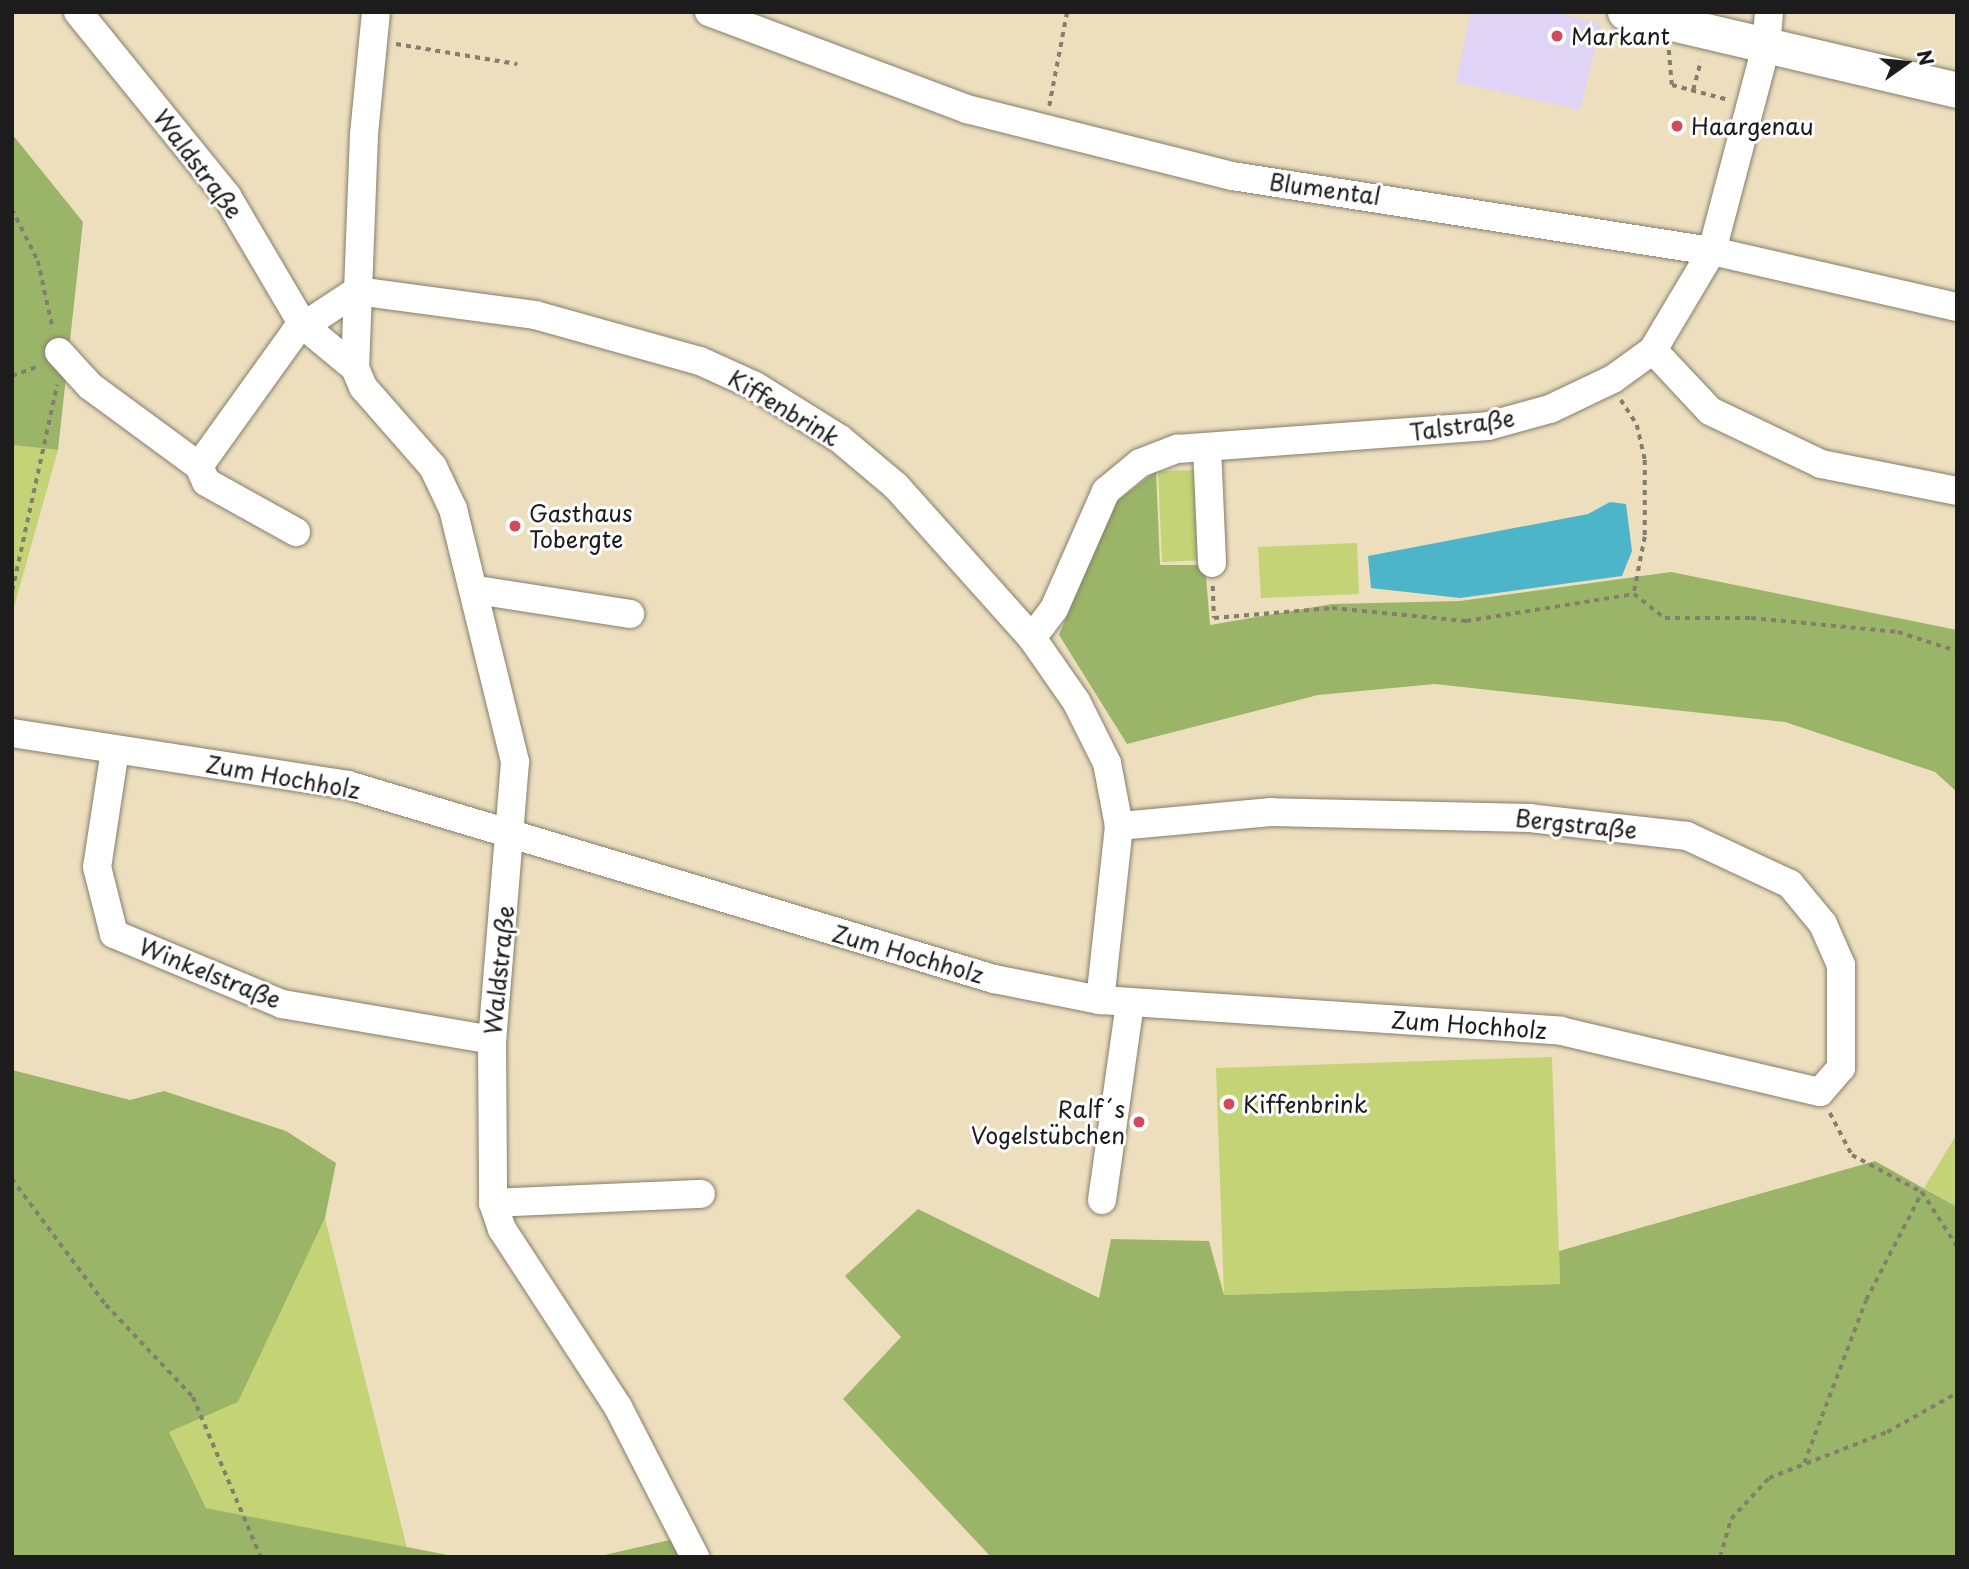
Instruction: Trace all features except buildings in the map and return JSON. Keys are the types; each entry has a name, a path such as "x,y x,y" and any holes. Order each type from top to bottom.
{"main road":[{"path":"1625,12 1957,90"}],"street":[{"name":"Waldstraße","path":"78,12 227,196 303,325 355,368 363,387 433,467 453,509 477,590 515,762 512,837 492,1040 493,1203 502,1229 618,1407 695,1557"},
{"path":"355,368 357,291 376,12"},
{"name":"Blumental","path":"709,12 967,109 1045,126 1232,176 1712,251 1957,307"},
{"name":"Talstraße","path":"1032,638 1054,609 1106,491 1140,463 1207,447 1488,426 1550,410 1609,381 1653,350 1712,251 1766,47 1769,12"},
{"path":"199,466 303,325 357,291"},
{"name":"Kiffenbrink","path":"357,291 594,327 700,361 755,386 840,439 896,486 1032,638 1076,702 1107,763 1119,826 1100,1000"},
{"path":"1653,350 1710,411 1821,464 1957,491"},
{"path":"59,352 90,386 199,466 206,482 296,532"},
{"path":"1207,447 1212,563"},
{"path":"477,590 629,614"},
{"name":"Zum Hochholz","path":"12,733 348,785 512,837 994,979 1100,1000 1130,1003 1560,1031 1820,1092"},
{"name":"Winkelstraße","path":"115,750 97,867 114,934 282,1004 492,1040"},
{"name":"Bergstraße","path":"1119,826 1271,812 1530,818 1687,836 1790,884 1823,924 1841,965 1841,1069 1820,1092"},
{"path":"1102,1200 1130,1003"},
{"path":"493,1203 701,1194"}],"path":[{"path":"1045,126 1067,12"},
{"path":"1667,23 1672,85 1751,106"},
{"path":"373,40 517,64"},
{"path":"1693,90 1701,61"},
{"path":"12,209 38,261 59,352 57,402 12,591"},
{"path":"12,376 31,373 59,352"},
{"path":"1609,381 1637,425 1645,460 1645,537 1634,594"},
{"path":"1212,563 1214,618 1332,608 1466,621 1634,594 1665,618 1751,618 1898,632 1957,650"},
{"path":"1820,1092 1852,1155 1922,1192 1957,1246"},
{"path":"12,1180 106,1305 192,1397 261,1557"},
{"path":"1803,1464 1866,1300 1922,1192"},
{"path":"1720,1557 1731,1519 1769,1478 1887,1432 1957,1393"}],"shaded area":[{"path":"1471,12 1554,12 1601,24 1580,110 1456,82"}],"green space":[{"path":"12,134 83,222 58,450 12,445"},
{"path":"12,445 58,450 12,614"},
{"path":"1201,470 1204,560 1162,562 1158,471"},
{"path":"1156,471 1160,565 1205,565 1210,625 1332,604 1460,601 1671,572 1957,630 1957,792 1935,772 1785,722 1435,684 1318,695 1127,744 1059,635 1111,506"},
{"path":"1357,543 1359,594 1261,598 1258,547"},
{"path":"1552,1057 1560,1284 1224,1295 1216,1068"},
{"path":"12,1070 130,1100 164,1091 286,1131 336,1163 325,1218 238,1402 169,1432 206,1508 458,1557 12,1557"},
{"path":"1957,1134 1957,1207 1924,1188"},
{"path":"1875,1161 1957,1207 1957,1557 991,1557 843,1399 901,1337 845,1276 918,1209 1099,1298 1111,1239 1209,1241 1224,1295 1560,1284 1559,1251"},
{"path":"325,1218 407,1548 206,1508 168,1432 238,1402"},
{"path":"674,1539 684,1557 596,1557"}],"water":[{"path":"1610,502 1626,504 1632,551 1622,576 1460,598 1371,588 1368,556 1588,514"}],"place":[{"name":"Markant","path":"1557,36"},
{"name":"Haargenau","path":"1677,126"},
{"name":"Gasthaus Tobergte","path":"515,526"},
{"name":"Kiffenbrink","path":"1229,1104"},
{"name":"Ralf´s Vogelstübchen","path":"1139,1122"}]}
